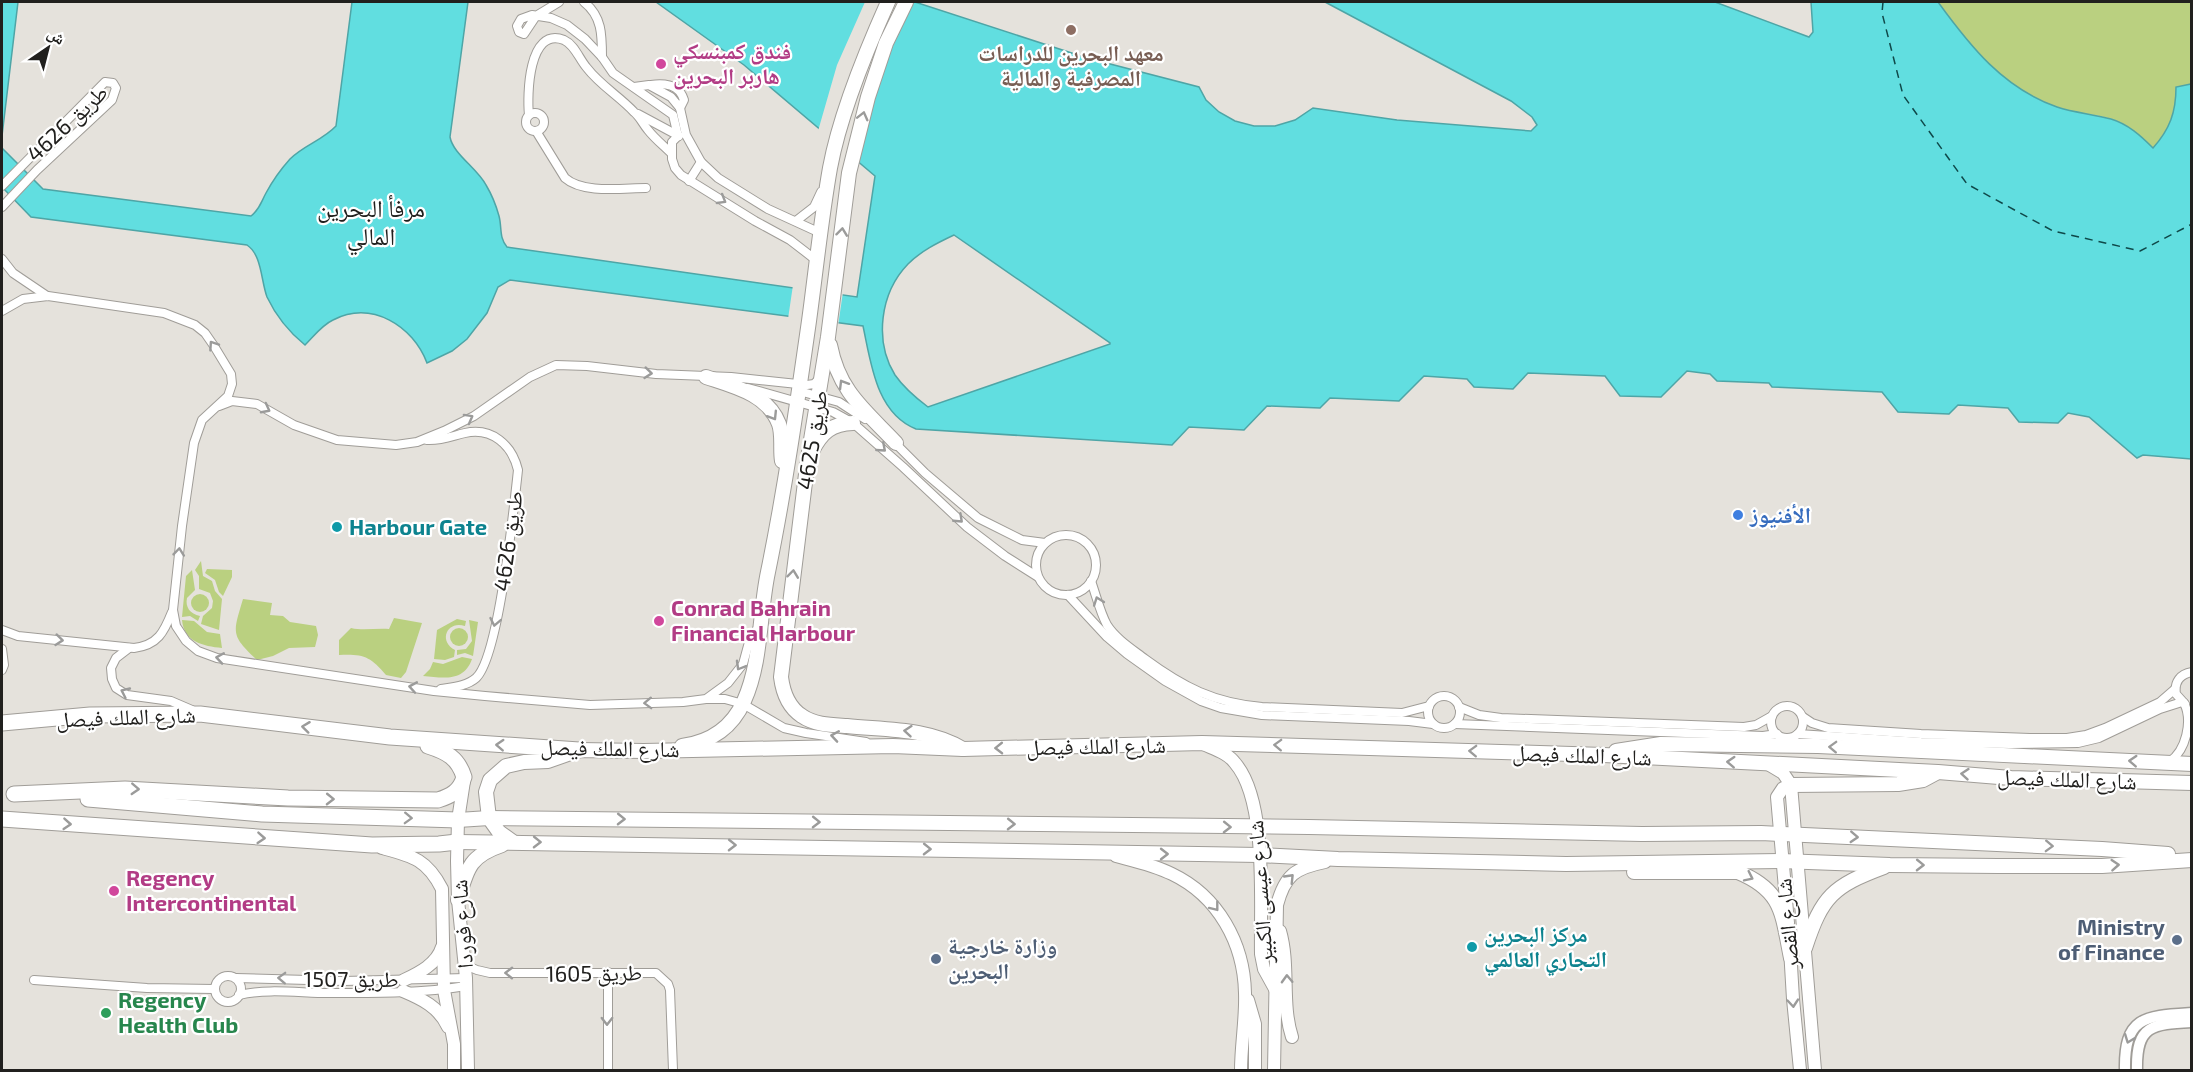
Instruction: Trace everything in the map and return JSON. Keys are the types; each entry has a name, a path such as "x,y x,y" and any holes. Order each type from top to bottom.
{"highway":[{"name":"شارع الملك فيصل","path":"2,723 90,715 200,714 390,737 579,750"},
{"path":"8,793 125,789 288,798 438,800 457,791 464,777 456,759 430,746 390,737"},
{"path":"8,793 262,814 458,820"},
{"path":"2,819 372,845 457,842"}],"main road":[{"name":"طريق 4625","path":"644,751 697,744 714,737 733,720 743,704 753,675 765,584 798,392 830,168 872,38 888,2"},
{"name":"طريق 4625","path":"906,2 886,43 868,97 849,173 835,290 808,458 782,666 782,687 787,701 798,713 811,721 915,732 949,741 963,749"},
{"path":"828,331 835,368 846,390 896,443"},
{"path":"706,377 738,387 755,396 773,412 779,424 784,481"},
{"path":"808,458 823,432 835,425 852,423"},
{"name":"شارع الملك فيصل","path":"579,750 644,751 893,746 963,749 1202,743 1604,755 1938,772 2011,778 2192,783"},
{"name":"شارع عيسى الكبير","path":"1202,743 1229,757 1237,764 1251,797 1258,826 1261,954 1264,969 1275,989"},
{"path":"1604,755 1661,744 1818,746 2192,764"},
{"path":"513,842 499,832 489,818 486,792 490,780 496,772 506,766 524,762 548,761 579,750"},
{"path":"1768,764 1783,773 1791,785 1898,784 1923,780 1938,772"},
{"name":"شارع فوردا","path":"464,777 457,842 458,900 466,982 468,1071"},
{"name":"شارع القصر","path":"1800,1071 1777,797 1783,788 1791,785 1815,1071"},
{"path":"458,820 489,818 1258,826 1642,834 1796,834 2103,849 2192,858"},
{"path":"457,842 1259,855 1566,864 1798,861 1890,865 2102,866 2192,858"},
{"path":"458,900 472,861 486,850 513,842"},
{"name":"شارع فوردا","path":"372,845 412,856 424,863 436,877 442,889 444,985 454,1044 454,1071"},
{"name":"شارع عيسى الكبير","path":"1109,854 1154,866 1173,874 1201,892 1220,914 1234,939 1240,956 1245,993 1241,1065"},
{"name":"شارع عيسى الكبير","path":"1274,1064 1275,918 1281,891 1288,878 1307,865 1338,859"},
{"path":"1566,864 1629,872 1738,872 1754,878 1767,888 1780,909 1791,958"},
{"path":"1805,948 1815,918 1827,899 1843,885 1890,865"},
{"path":"1275,918 1286,958 1288,1017 1292,1037"},
{"path":"443,943 440,954 435,960 403,986 437,1011 446,1023 454,1044"},
{"path":"1245,993 1255,1024 1255,1065"},
{"path":"1241,1065 1274,1064"}],"street":[{"path":"558,2 536,16 551,18 567,25 585,39 613,73 673,115 682,135 707,169 737,192 816,231"},
{"path":"584,2 593,8 600,25 602,57"},
{"path":"646,188 584,187 572,183 565,178 536,131 528,126 529,79 535,55 543,43 558,38 574,48 595,77 635,112 651,134 671,153"},
{"name":"طريق 4626","path":"2,186 105,82 113,83 116,91 112,100 4,204"},
{"path":"634,87 649,85 671,97 680,108 682,135"},
{"path":"635,112 682,135"},
{"path":"529,116 538,113 543,118 544,124 536,131"},
{"path":"682,135 672,142 673,164 678,172 689,181 790,240 812,257"},
{"path":"814,281 812,257 827,161 835,148"},
{"path":"689,181 701,162"},
{"path":"796,221 814,207 823,189"},
{"name":"طريق 4626","path":"2,259 13,273 48,296"},
{"name":"طريق 4626","path":"2,311 23,299 48,296 164,313 195,325 210,339 231,374 232,384 228,396 202,420 194,443 173,610 164,632 156,641 146,646 129,648 18,636 2,630"},
{"name":"طريق 4626","path":"211,410 232,401 246,402 264,407 294,425 338,440 396,446 424,440 474,416 530,377 556,365 656,374 731,377 779,384 817,401"},
{"name":"طريق 4626","path":"706,377 798,392 814,384 822,375"},
{"path":"817,401 847,406 896,443 925,473 978,518 1022,540 1045,543"},
{"path":"817,401 852,423 967,527 1005,556 1038,577 1047,589 1054,593 1068,595 1081,591 1091,581 1096,569 1096,561 1086,542 1079,538 1058,536 1045,543 1037,555 1038,577"},
{"name":"طريق 4626","path":"424,440 437,441 466,433 480,432 495,437 507,445 515,457 518,470 503,585 489,656 476,678 465,684 434,691"},
{"path":"1091,581 1107,624 1121,640 1169,676 1204,695 1242,705 1262,707 1402,712 1429,706"},
{"path":"1068,595 1107,637 1127,654 1165,681 1201,701 1231,711 1262,715 1409,721 1447,728 1455,724 1759,736 1777,734 1790,738 1798,734 1803,727 1803,717"},
{"name":"طريق 4626","path":"173,610 180,635 191,647 211,657 434,691 590,705 725,699 743,704 784,728 893,746"},
{"path":"706,699 720,690 736,673 742,664 752,636 760,624"},
{"path":"129,648 116,658 111,668 116,688 127,695 171,701 200,714"},
{"path":"2,649 4,665 2,670"},
{"path":"1433,724 1428,716 1429,706 1435,699 1444,697 1453,700 1459,707 1479,715 1501,718 1750,727 1772,716 1781,706 1790,706 1812,723 1828,728 1921,734 2067,738 2086,735 2105,728 2160,702 2175,689 2181,676 2192,672"},
{"path":"2167,763 2179,753 2185,741 2188,716 2186,703 2175,689"},
{"path":"1798,734 1921,742 2068,744 2098,738 2160,709 2186,703"},
{"path":"1455,724 1459,716 1459,707"},
{"path":"1772,716 1772,726 1777,734"},
{"name":"طريق 1605","path":"465,965 489,973 656,973 668,984 671,995 673,1071"},
{"path":"608,972 608,1071"},
{"path":"228,976 236,978 240,985 239,995 233,1001 225,1002 215,991 216,983 220,978 228,976"},
{"name":"طريق 1507","path":"236,978 403,986"},
{"path":"34,980 215,991"},
{"name":"طريق 1507","path":"239,995 270,991 444,985 466,982"},
{"path":"2126,1071 2126,1044 2138,1023 2152,1016 2192,1013"},
{"path":"2137,1071 2138,1051 2146,1031 2166,1023 2192,1022"}],"green space":[{"path":"1938,2 2191,2 2191,84 2176,87 2171,120 2153,148 2134,131 2118,121 2057,107 2020,89 1975,50"},
{"path":"201,561 203,576 212,581 215,591 222,599 219,630 201,624 203,616 212,608 213,601 210,593 199,589 199,576 195,570"},
{"path":"207,569 232,570 232,577 223,596 215,580 205,573"},
{"path":"192,570 195,590 187,598 187,604 191,612 200,616 198,621 190,616 182,617 186,576"},
{"path":"200,594 206,597 209,603 206,609 200,612 194,609 191,603 194,597"},
{"path":"243,599 272,603 270,615 283,616 290,622 316,626 318,635 315,647 289,648 273,656 257,660 242,645 236,633 237,619"},
{"path":"394,618 422,623 406,672 401,678 386,675 366,658 339,655 339,640 351,628 389,629"},
{"path":"457,619 466,621 465,626 453,626 447,632 446,637 447,642 455,650 454,657 445,660 434,659 437,630"},
{"path":"182,620 194,621 207,632 220,634 222,648 196,642 186,633"},
{"path":"469,620 478,622 473,656 465,653 457,655 457,650 466,649 472,641"},
{"path":"459,628 465,631 468,637 465,643 459,646 453,643 450,637 453,631"},
{"path":"462,657 472,659 464,672 459,675 446,678 423,676 433,662 443,664"}],"water":[{"path":"2,2 18,2 2,136"},
{"path":"352,2 468,2 450,137 456,149 482,179 490,193 507,247 857,297 875,176 744,65 656,2 915,2 1087,58 1199,87 1206,100 1219,112 1235,121 1254,126 1275,126 1295,120 1313,108 1397,120 1531,131 1537,125 1532,117 1511,101 1325,2 1715,2 1809,37 1813,32 1811,2 1938,2 1975,50 2020,89 2057,107 2117,121 2134,131 2153,148 2171,120 2176,87 2191,84 2191,459 2143,455 2137,458 2089,417 2068,413 2058,423 2019,422 2008,408 1958,405 1949,414 1898,412 1882,392 1772,387 1769,383 1717,381 1710,374 1687,371 1661,397 1620,396 1605,376 1528,373 1513,389 1474,387 1467,379 1424,376 1399,401 1330,398 1320,408 1267,406 1244,430 1189,427 1172,445 916,429 892,411 884,399 877,385 863,326 510,280 498,287 487,313 467,339 452,351 427,363 412,338 389,320 376,315 362,313 333,320 305,345 283,323 271,304 265,291 256,255 247,245 31,217 2,187 2,148 43,189 251,216 274,179 290,159 336,126","holes":["954,235 1110,343 928,407 902,384 888,362 884,347 883,318 891,289 908,264 935,244"]}],"pier":[{"path":"865,2 913,2 894,42 869,114 858,165 818,131 837,65"},
{"path":"793,285 843,292 838,326 788,319"}],"ferry route":[{"path":"1883,2 1882,13 1903,95 1967,184 2053,231 2140,251 2192,224"}],"place":[{"name":"معهد البحرين للدراسات المصرفية والمالية","path":"1071,30"},
{"name":"فندق كمبنسكي هاربر البحرين","path":"661,64"},
{"name":"الأفنيوز","path":"1738,515"},
{"name":"Harbour Gate","path":"337,527"},
{"name":"Conrad Bahrain Financial Harbour","path":"659,621"},
{"name":"Regency Intercontinental","path":"114,891"},
{"name":"Ministry of Finance","path":"2177,940"},
{"name":"مركز البحرين التجاري العالمي","path":"1472,947"},
{"name":"وزارة خارجية البحرين","path":"936,959"},
{"name":"Regency Health Club","path":"106,1013"}],"district":[{"name":"مرفأ البحرين المالي","path":"371,223"}]}
